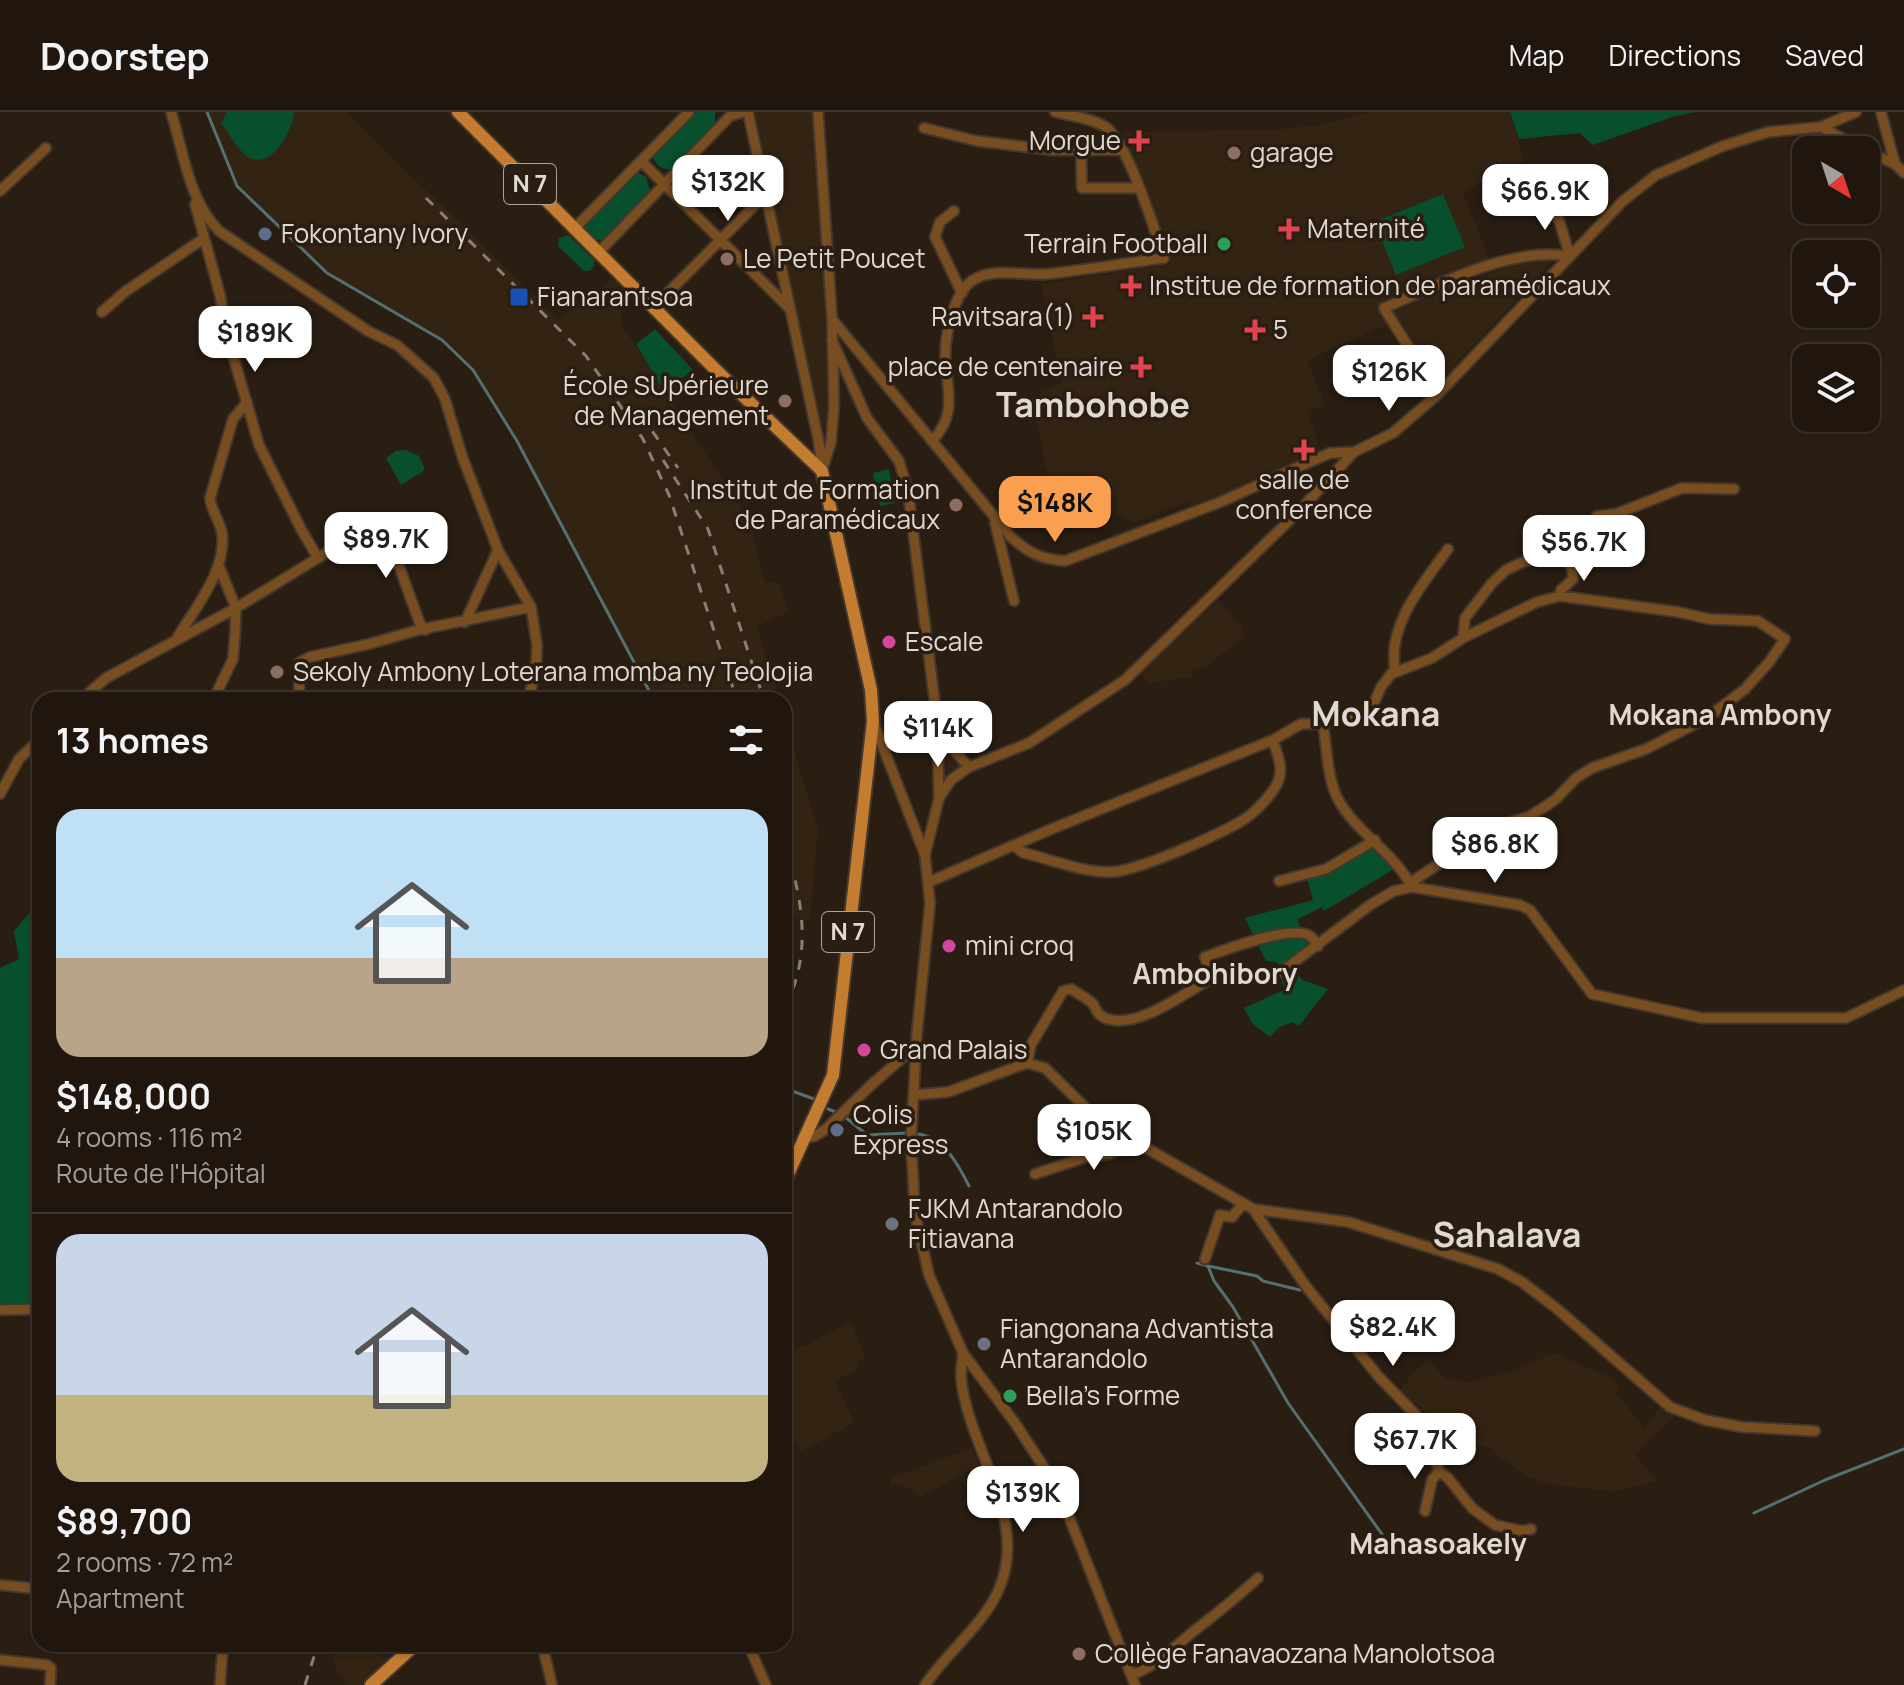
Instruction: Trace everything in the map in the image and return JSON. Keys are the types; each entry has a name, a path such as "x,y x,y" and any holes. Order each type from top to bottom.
{"main road":[{"name":"N 7","path":"458,112 822,471 871,690 873,721 833,1075 792,1166"},
{"path":"371,1685 407,1652"}],"street":[{"path":"171,112 220,295 227,335 259,445 318,558"},
{"path":"575,228 689,112"},
{"path":"599,252 730,114 746,112 791,310 822,471"},
{"path":"818,112 832,319 834,405 831,442 822,471"},
{"path":"932,441 947,422 949,388 945,361 948,328 962,293 971,281 991,274 1044,274 1164,258 1145,200 1114,135 1104,126 1055,112"},
{"path":"939,798 951,780 969,767 1027,744 1125,680 1298,512 1354,452 1393,433 1438,394 1623,201 1656,175 1723,146 1768,132 1821,127 1856,112"},
{"path":"1881,112 1895,164"},
{"path":"1821,127 1838,136"},
{"path":"924,128 977,141 1081,152 1122,150"},
{"path":"0,191 46,148"},
{"path":"1081,152 1082,188 1138,188"},
{"path":"1880,158 1895,164 1904,173"},
{"path":"641,161 791,310"},
{"path":"654,307 766,194"},
{"path":"193,195 208,220 219,231 368,331 397,345 434,378 445,399 462,456 498,550 531,607 537,645 536,670 530,692"},
{"path":"1539,200 1552,198 1570,256"},
{"path":"954,211 940,222 935,237 962,293"},
{"path":"102,312 126,291 203,239"},
{"path":"1438,394 1384,308 1506,261 1550,252 1570,256"},
{"path":"832,319 994,518 1025,551 1045,560 1065,561 1218,503 1330,453 1354,452"},
{"path":"832,340 867,418 899,461 908,491 937,720 939,798 925,855"},
{"path":"175,641 219,566 222,531 211,510 210,498 233,419 247,402"},
{"path":"1560,596 1573,579 1569,553 1573,541 1588,529 1597,516 1616,514 1682,488 1734,489"},
{"path":"994,518 1014,601"},
{"path":"90,692 106,678 236,608 336,547 384,553 399,566 425,630"},
{"path":"929,882 1273,740 1301,724 1323,724 1370,712 1381,687 1395,669 1393,646 1401,621 1448,549"},
{"path":"465,622 498,550"},
{"path":"1463,638 1465,618 1506,570 1562,550 1569,553"},
{"path":"217,692 233,659 236,608 219,566"},
{"path":"1281,972 1370,905 1411,885 1494,827 1528,817 1543,808 1592,768 1646,749 1707,718 1745,689 1785,639 1758,621 1709,619 1560,596 1537,602 1463,638 1432,658 1391,674"},
{"path":"299,691 300,662 310,657 531,607"},
{"path":"873,721 925,855 929,882 930,903 911,1128 915,1214 929,1275 963,1353 1015,1423 1058,1489 1134,1680 1179,1647 1258,1578"},
{"path":"1323,724 1338,798 1399,865 1411,885 1520,905 1530,910 1592,994 1702,1018 1846,1018 1904,990"},
{"path":"1014,846 1024,853 1108,873 1174,853 1242,821 1262,803 1278,782 1281,767 1273,740"},
{"path":"936,744 951,747 969,767"},
{"path":"0,794 19,759 32,747"},
{"path":"1279,881 1326,869 1375,840"},
{"path":"1027,1063 1031,1045 1063,991 1071,989 1092,1002 1096,1012 1110,1020 1131,1019 1156,1013 1175,998 1212,978 1205,957 1242,943 1296,932 1310,936 1318,946"},
{"path":"805,1138 826,1129 916,1046"},
{"path":"914,1095 948,1092 1027,1063 1045,1068 1091,1113 1125,1136 1253,1209 1348,1222 1498,1269 1522,1282 1670,1407 1696,1418 1742,1427 1815,1431"},
{"path":"1035,1174 1093,1155 1109,1154 1118,1150 1125,1136"},
{"path":"1205,1259 1220,1215 1232,1217 1243,1204"},
{"path":"1253,1209 1305,1285 1378,1376 1415,1414 1427,1431 1439,1471 1472,1508 1495,1525 1522,1531 1531,1529"},
{"path":"0,1310 32,1309"},
{"path":"925,1685 938,1665 984,1615 999,1589 1007,1565 1008,1547 1000,1503 973,1427 961,1378 963,1353"},
{"path":"1425,1511 1432,1480 1439,1471"},
{"path":"0,1585 32,1588"},
{"path":"220,1685 222,1652"},
{"path":"544,1652 552,1685"},
{"path":"752,1652 766,1685"},
{"path":"0,1660 47,1665 51,1668 50,1685"}],"shaded area":[{"path":"207,112 346,112 559,320 577,303 585,303 610,280 618,279 622,325 749,520 765,583 778,582 789,612 757,626 777,692 650,692 517,441 473,370 442,340 327,273 237,186"},
{"path":"755,112 814,112 830,429 820,430 797,333"},
{"path":"1371,112 1510,112 1524,161 1463,192 1490,261 1378,306 1388,324 1307,360 1325,405 1308,411 1321,453 1192,507 1189,501 1135,522 1090,503 1056,514 1034,410 1042,392 1062,383 1041,284 1171,264 1147,188 1125,144 1124,132 1274,130 1319,125"},
{"path":"1554,259 1445,376 1420,356 1391,312 1411,300 1512,265"},
{"path":"869,416 902,457 913,489 941,715 941,745 964,763 944,782 936,801 932,801 931,717 904,491 896,462 864,421"},
{"path":"1218,601 1243,628 1241,630 1245,636 1206,667 1191,670 1192,677 1149,683 1141,672"},
{"path":"792,744 818,830 810,920 792,918"},
{"path":"851,1321 865,1357 857,1364 859,1369 835,1380 854,1423 801,1451 798,1446 792,1446 792,1350"},
{"path":"1555,1353 1620,1384 1616,1393 1645,1428 1661,1405 1670,1407 1675,1415 1635,1454 1657,1481 1614,1492 1548,1484 1525,1476 1506,1459 1501,1460 1493,1448 1464,1444 1468,1429 1457,1414 1431,1422 1419,1405 1397,1395 1413,1373 1429,1360 1445,1378 1471,1382 1510,1372"},
{"path":"972,1448 979,1466 921,1496 900,1483 891,1485 890,1481 896,1476"},
{"path":"331,1652 379,1652 389,1661 361,1685 348,1685 336,1669"}],"green space":[{"path":"227,112 294,112 280,146 274,153 258,160 242,152 221,123"},
{"path":"692,112 715,112 715,123 672,169 661,167 653,158 655,151"},
{"path":"1510,112 1695,112 1593,145 1579,133 1519,139"},
{"path":"639,173 646,177 650,191 603,240 590,236 584,229 586,221 632,175"},
{"path":"1443,194 1465,247 1396,275 1374,222"},
{"path":"568,235 594,260 590,271 584,271 558,246 559,238"},
{"path":"655,329 693,370 664,391 636,344"},
{"path":"406,450 419,456 425,470 401,485 386,458 396,451"},
{"path":"889,469 895,503 880,506 873,473"},
{"path":"1374,842 1399,866 1324,911 1322,907 1298,919 1300,933 1326,939 1292,965 1302,980 1328,989 1299,1026 1292,1022 1278,1028 1270,1037 1252,1023 1244,1008 1284,990 1277,962 1266,961 1245,918 1313,900 1307,877"},
{"path":"32,910 32,1305 0,1304 0,968 19,959 14,931"}],"waterway":[{"path":"207,112 237,186 327,273 442,340 473,370 517,441 650,692"},
{"path":"792,1091 814,1099"},
{"path":"828,1109 838,1113"},
{"path":"844,1116 867,1135 907,1133"},
{"path":"915,1134 925,1135 941,1145 969,1186"},
{"path":"1197,1263 1208,1266 1288,1403 1384,1537"},
{"path":"1208,1266 1257,1276 1263,1281 1300,1290"},
{"path":"1754,1513 1825,1480 1904,1449"}],"railway":[{"path":"426,198 586,356 643,439 669,495 734,692"},
{"path":"641,415 678,468"},
{"path":"663,460 708,529 761,692"},
{"path":"792,870 802,926 799,968 792,990"},
{"path":"305,1685 315,1652"}],"place":[{"name":"Morgue","path":"1139,141"},
{"name":"garage","path":"1234,153"},
{"name":"Maternité","path":"1289,229"},
{"name":"Fokontany Ivory","path":"265,234"},
{"name":"Terrain Football","path":"1224,244"},
{"name":"Le Petit Poucet","path":"727,259"},
{"name":"Institue de formation de paramédicaux","path":"1131,286"},
{"name":"Fianarantsoa","path":"519,297"},
{"name":"Ravitsara(1)","path":"1093,317"},
{"name":"5","path":"1255,330"},
{"name":"place de centenaire","path":"1141,367"},
{"name":"École SUpérieure de Management","path":"785,401"},
{"name":"salle de conference","path":"1304,450"},
{"name":"Institut de Formation de Paramédicaux","path":"956,505"},
{"name":"Escale","path":"889,642"},
{"name":"Sekoly Ambony Loterana momba ny Teolojia","path":"277,672"},
{"name":"mini croq","path":"949,946"},
{"name":"Grand Palais","path":"864,1050"},
{"name":"Colis Express","path":"837,1130"},
{"name":"FJKM Antarandolo Fitiavana","path":"892,1224"},
{"name":"Fiangonana Advantista Antarandolo","path":"984,1344"},
{"name":"Bella's Forme","path":"1010,1396"},
{"name":"Collège Fanavaozana Manolotsoa","path":"1079,1654"}],"district":[{"name":"Tambohobe","path":"1093,405"},
{"name":"Mokana","path":"1376,714"},
{"name":"Mokana Ambony","path":"1720,715"},
{"name":"Ambohibory","path":"1215,974"},
{"name":"Sahalava","path":"1507,1235"},
{"name":"Mahasoakely","path":"1438,1544"}]}
